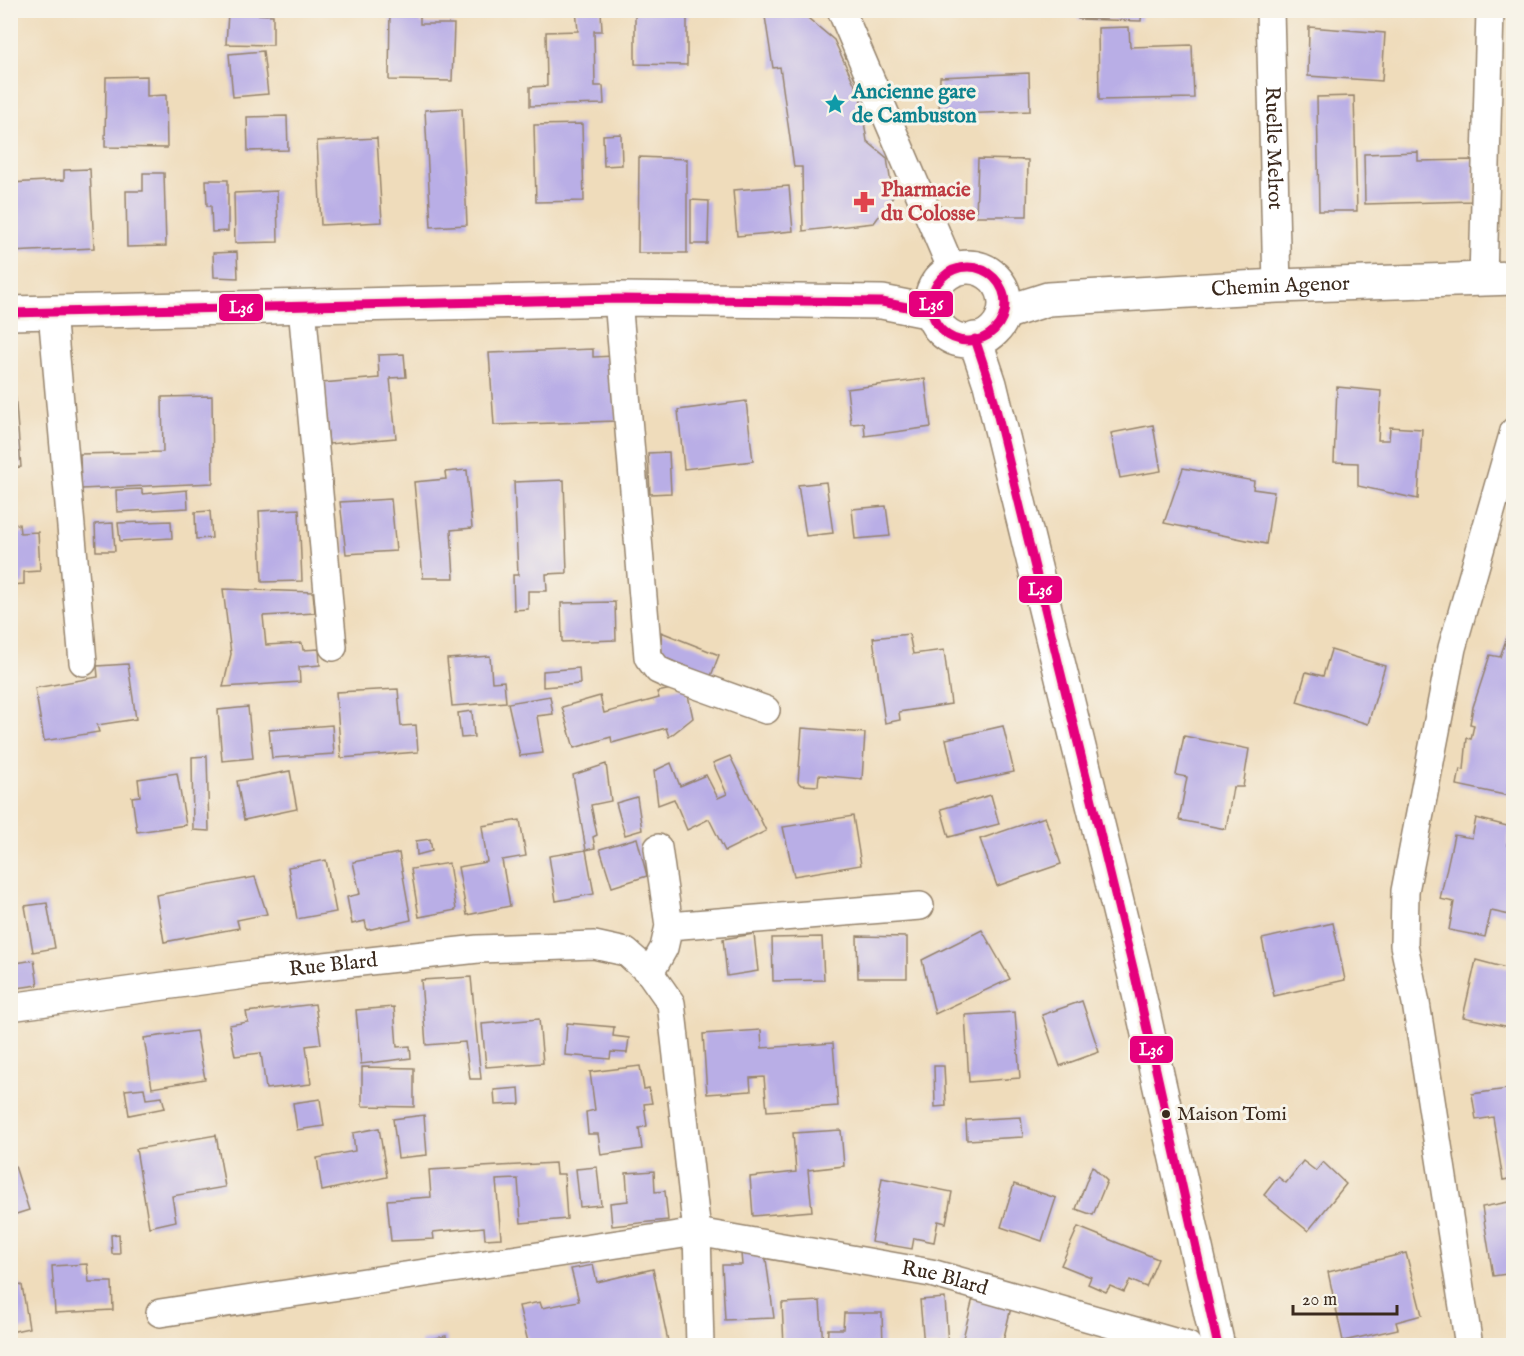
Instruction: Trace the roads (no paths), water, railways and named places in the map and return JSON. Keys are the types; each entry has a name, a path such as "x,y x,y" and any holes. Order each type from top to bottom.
{"main road":[{"path":"10,313 618,299 882,302 939,290 976,268 987,272 1003,301 999,324 991,333 975,339 956,339 945,333 936,324 939,290"},
{"name":"Chemin Agenor","path":"1003,301 1277,286 1498,279"},
{"path":"975,339 990,384 1135,976 1218,1346"}],"street":[{"path":"841,10 939,290"},
{"name":"Ruelle Melrot","path":"1270,10 1277,286"},
{"path":"1490,10 1498,279"},
{"path":"618,299 648,657 658,669 669,675 766,710"},
{"path":"302,307 333,648"},
{"path":"52,312 83,662"},
{"path":"1469,1346 1416,1003 1404,945 1405,891 1452,648 1514,431"},
{"path":"650,973 664,948 669,926 658,848"},
{"path":"669,926 920,906"},
{"name":"Rue Blard","path":"10,1007 252,974 478,949 594,945 626,952 650,973 671,1004 697,1232 700,1346"},
{"name":"Rue Blard","path":"160,1313 697,1232 931,1273 1188,1346"}],"place":[{"name":"Ancienne gare de Cambuston","path":"835,104"},
{"name":"Pharmacie du Colosse","path":"864,202"},
{"name":"Maison Tomi","path":"1166,1114"}]}
